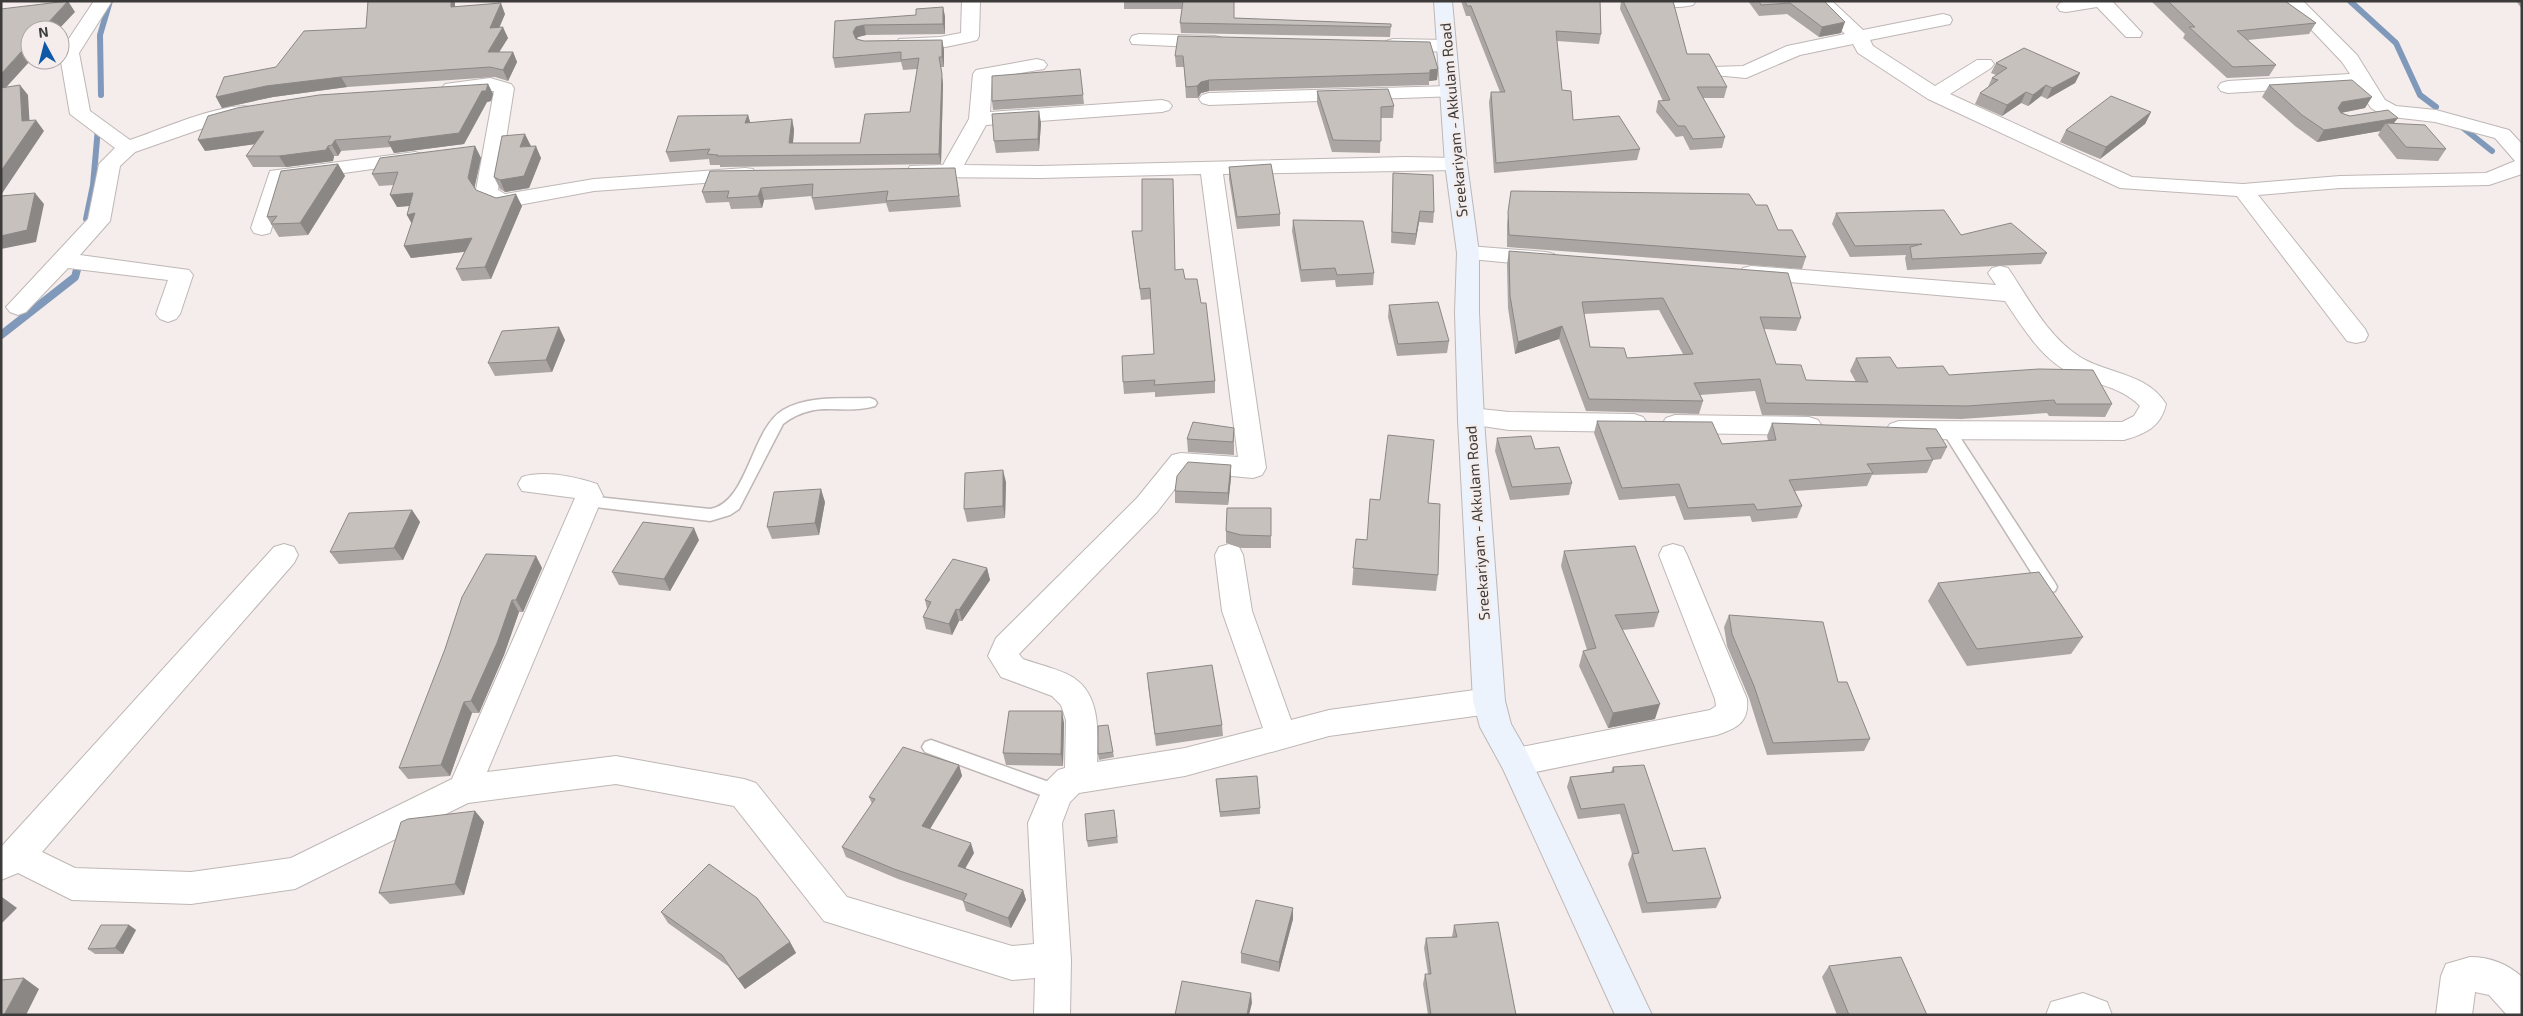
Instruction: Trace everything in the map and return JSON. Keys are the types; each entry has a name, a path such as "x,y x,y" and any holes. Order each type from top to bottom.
{"main road":[{"name":"Sreekariyam - Akkulam Road","path":"1443,1 1456,164 1468,253 1467,312 1471,417 1489,701 1496,726 1516,762 1634,1015"}],"street":[{"path":"103,1 69,53 80,114 128,148"},
{"path":"884,43 940,43 970,36 971,1"},
{"path":"1654,1 1687,1"},
{"path":"1821,1 1860,38 1865,49 1935,96 2128,183 2243,190 2340,182 2489,179 2522,166"},
{"path":"2066,7 2100,1 2133,33"},
{"path":"2289,2 2350,59 2378,104 2391,112"},
{"path":"1721,71 1746,72 1794,50 1942,20"},
{"path":"1139,40 1229,42"},
{"path":"1378,44 1447,46"},
{"path":"1935,96 1984,64"},
{"path":"950,171 979,119 983,74 1037,65"},
{"path":"2228,87 2362,79"},
{"path":"433,90 490,84 504,88 484,149 487,190 491,196 502,201 594,185 709,175 768,173"},
{"path":"1209,99 1450,92"},
{"path":"979,119 1162,106"},
{"path":"18,307 99,221 110,164 128,148 209,118 260,108"},
{"path":"2362,117 2391,112 2436,116 2502,134 2522,157"},
{"path":"262,228 278,176 435,156"},
{"path":"902,171 1040,172 1406,163 1456,164"},
{"path":"1052,1015 1053,960 1046,823 1069,785 1082,720 1074,698 1063,687 1012,668 1003,656 1007,647 1042,609 1147,505 1181,462 1253,468 1211,167"},
{"path":"2243,190 2356,336"},
{"path":"1468,253 1567,260"},
{"path":"64,260 181,275 168,314"},
{"path":"1726,272 2007,284 2049,342 2070,361 2082,368 2127,384 2146,396 2153,404 2151,413 2143,424 2124,431 1949,431 1874,428"},
{"path":"1471,417 1509,422 1837,427"},
{"path":"464,789 588,501 589,496 587,492 576,488 532,484"},
{"path":"1229,554 1239,618 1281,735"},
{"path":"284,555 9,861 72,884 191,888 294,873 464,789 616,770 744,793 836,910 1012,963 1053,960"},
{"path":"1516,762 1717,722 1732,712 1731,699 1673,555"},
{"path":"1069,785 1185,762 1329,723 1489,701"},
{"path":"2454,1015 2459,976 2479,973 2498,980 2511,991 2522,1005"},
{"path":"2064,1015 2083,1011 2094,1015"}],"lane":[{"path":"588,501 710,515 723,513 731,509 778,421 785,414 803,406 870,403"},
{"path":"1949,431 2051,590"},
{"path":"931,747 1069,785"}],"building":[{"path":"68,1 51,20 20,20 20,53 1,74 1,9"},
{"path":"368,1 451,1 451,7 501,3 490,28 503,27 488,52 513,52 503,70 490,67 341,77 266,86 216,97 224,77 276,67 304,31 366,28"},
{"path":"1183,1 1234,1 1234,18 1391,24 1391,27 1180,23"},
{"path":"1465,1 1600,1 1601,34 1556,31 1562,90 1571,91 1573,120 1619,116 1640,149 1496,163 1491,92 1505,92 1471,6 1467,6"},
{"path":"1623,1 1673,1 1687,54 1709,54 1727,87 1697,87 1725,137 1693,139 1685,126 1678,126 1658,101 1670,100"},
{"path":"1759,1 1824,1 1845,22 1822,27 1790,3 1761,5"},
{"path":"2168,1 2285,1 2316,23 2237,31 2276,65 2233,67 2189,27 2195,27"},
{"path":"943,7 943,24 864,25 856,27 853,32 856,39 864,41 942,40 942,57 939,57 942,74 939,154 717,156 707,154 710,149 666,152 678,116 748,115 745,123 792,119 789,143 860,143 865,114 910,112 919,58 901,60 901,52 833,58 835,21 916,15 916,9"},
{"path":"1178,36 1430,42 1438,69 1430,70 1430,73 1209,80 1201,82 1197,86 1186,87 1183,56 1175,56"},
{"path":"2024,48 2080,73 2052,88 2046,85 2033,95 2026,92 2007,105 1980,93 1998,80 1992,78 2007,68 1996,63"},
{"path":"1080,69 1083,95 992,101 992,76"},
{"path":"2352,80 2372,97 2342,102 2338,108 2341,113 2350,116 2388,110 2398,118 2324,130 2302,115 2269,85"},
{"path":"488,84 486,91 482,91 459,133 388,142 391,136 335,140 326,150 279,156 246,156 264,131 198,140 208,116 237,108 319,95"},
{"path":"20,85 22,121 36,120 1,171 1,88"},
{"path":"1388,89 1394,106 1381,107 1381,141 1333,140 1317,91"},
{"path":"2111,96 2151,112 2106,147 2066,130"},
{"path":"1039,111 1038,139 994,141 992,114"},
{"path":"2386,123 2425,125 2446,149 2406,147"},
{"path":"525,134 520,147 536,146 524,176 500,180 494,177 502,136"},
{"path":"475,146 468,178 476,190 496,198 516,194 485,267 456,269 472,238 404,246 415,213 407,215 413,193 390,195 398,172 372,174 380,158"},
{"path":"338,164 300,223 271,224 277,216 267,217 281,171"},
{"path":"1271,164 1280,214 1237,217 1229,167"},
{"path":"955,168 959,196 886,201 888,191 812,198 813,184 761,188 758,196 727,198 729,191 702,192 710,171"},
{"path":"1393,173 1433,175 1434,212 1420,211 1416,234 1392,232"},
{"path":"1142,179 1173,179 1175,270 1183,269 1185,279 1197,279 1201,303 1206,303 1215,381 1154,385 1155,380 1123,382 1122,356 1154,354 1150,288 1140,289 1132,231 1142,231"},
{"path":"1511,191 1749,194 1756,205 1767,205 1778,230 1792,230 1806,257 1509,235 1508,212"},
{"path":"35,193 27,230 1,236 1,196"},
{"path":"1944,210 1961,235 2011,223 2047,253 1912,259 1910,247 1922,244 1855,246 1836,213"},
{"path":"1293,220 1363,221 1374,273 1337,275 1335,268 1301,270"},
{"path":"1509,251 1788,273 1801,318 1760,317 1776,364 1801,365 1806,380 1868,382 1856,358 1890,357 1897,368 1943,366 1949,375 2039,369 2093,370 2112,404 2056,404 2054,400 1967,406 1766,403 1760,379 1694,383 1703,401 1589,399 1562,326 1518,342 1510,296","holes":["1663,298 1693,354 1627,358 1624,348 1590,347 1582,302"]},
{"path":"1438,302 1449,341 1398,344 1389,305"},
{"path":"559,327 546,360 488,363 502,331"},
{"path":"1597,421 1712,422 1722,444 1776,440 1772,423 1936,429 1947,447 1926,448 1933,460 1867,464 1873,473 1789,480 1802,506 1757,510 1754,504 1688,508 1679,484 1622,488"},
{"path":"1193,422 1234,428 1233,442 1187,439"},
{"path":"1388,435 1434,440 1428,503 1440,504 1438,575 1353,568 1356,539 1367,540 1370,499 1380,500"},
{"path":"1531,436 1535,449 1559,447 1572,483 1512,487 1497,438"},
{"path":"1188,462 1231,465 1228,493 1175,491 1177,476"},
{"path":"1003,470 1003,506 964,509 965,473"},
{"path":"821,489 815,523 767,527 774,492"},
{"path":"1227,508 1271,508 1271,536 1241,535 1226,531"},
{"path":"412,510 394,548 330,552 349,513"},
{"path":"643,522 694,528 664,579 612,572"},
{"path":"1635,546 1659,612 1615,615 1660,704 1613,713 1583,651 1596,648 1564,551"},
{"path":"486,554 536,556 516,600 512,600 497,643 471,701 464,702 441,765 399,768 445,649 462,597"},
{"path":"953,559 987,568 959,610 956,609 949,624 923,617 931,602 925,600"},
{"path":"2039,572 2083,637 1977,649 1938,583"},
{"path":"1729,615 1823,622 1838,682 1847,682 1870,739 1773,743 1754,686 1732,634"},
{"path":"1212,665 1222,725 1155,734 1147,673"},
{"path":"1009,711 1062,711 1061,754 1003,753"},
{"path":"1108,725 1113,752 1098,754 1098,726"},
{"path":"903,747 959,765 922,826 971,843 958,866 1023,890 1008,918 963,901 967,894 894,869 842,847 875,799 869,797"},
{"path":"1644,765 1673,851 1705,848 1721,898 1647,903 1632,854 1639,853 1624,804 1581,809 1570,777 1614,772 1613,767"},
{"path":"1257,776 1260,808 1220,812 1216,779"},
{"path":"1114,810 1117,837 1087,841 1085,814"},
{"path":"475,811 455,884 379,893 401,822 408,819"},
{"path":"709,864 757,898 790,942 738,979 722,955 661,912"},
{"path":"1256,900 1293,908 1279,962 1241,953"},
{"path":"1498,922 1516,1015 1431,1015 1425,974 1431,974 1426,938 1457,937 1454,925"},
{"path":"101,925 129,925 115,948 88,949"},
{"path":"1901,957 1927,1015 1849,1015 1829,966"},
{"path":"24,978 4,1015 1,1015 1,980"},
{"path":"1182,981 1251,993 1247,1015 1175,1015"}],"waterway":[{"path":"101,95 100,35 110,1"},
{"path":"2350,1 2396,43 2420,95 2436,107"},
{"path":"2462,127 2492,151"},
{"path":"86,219 93,185 98,128"},
{"path":"1,335 75,277 78,266"}]}
